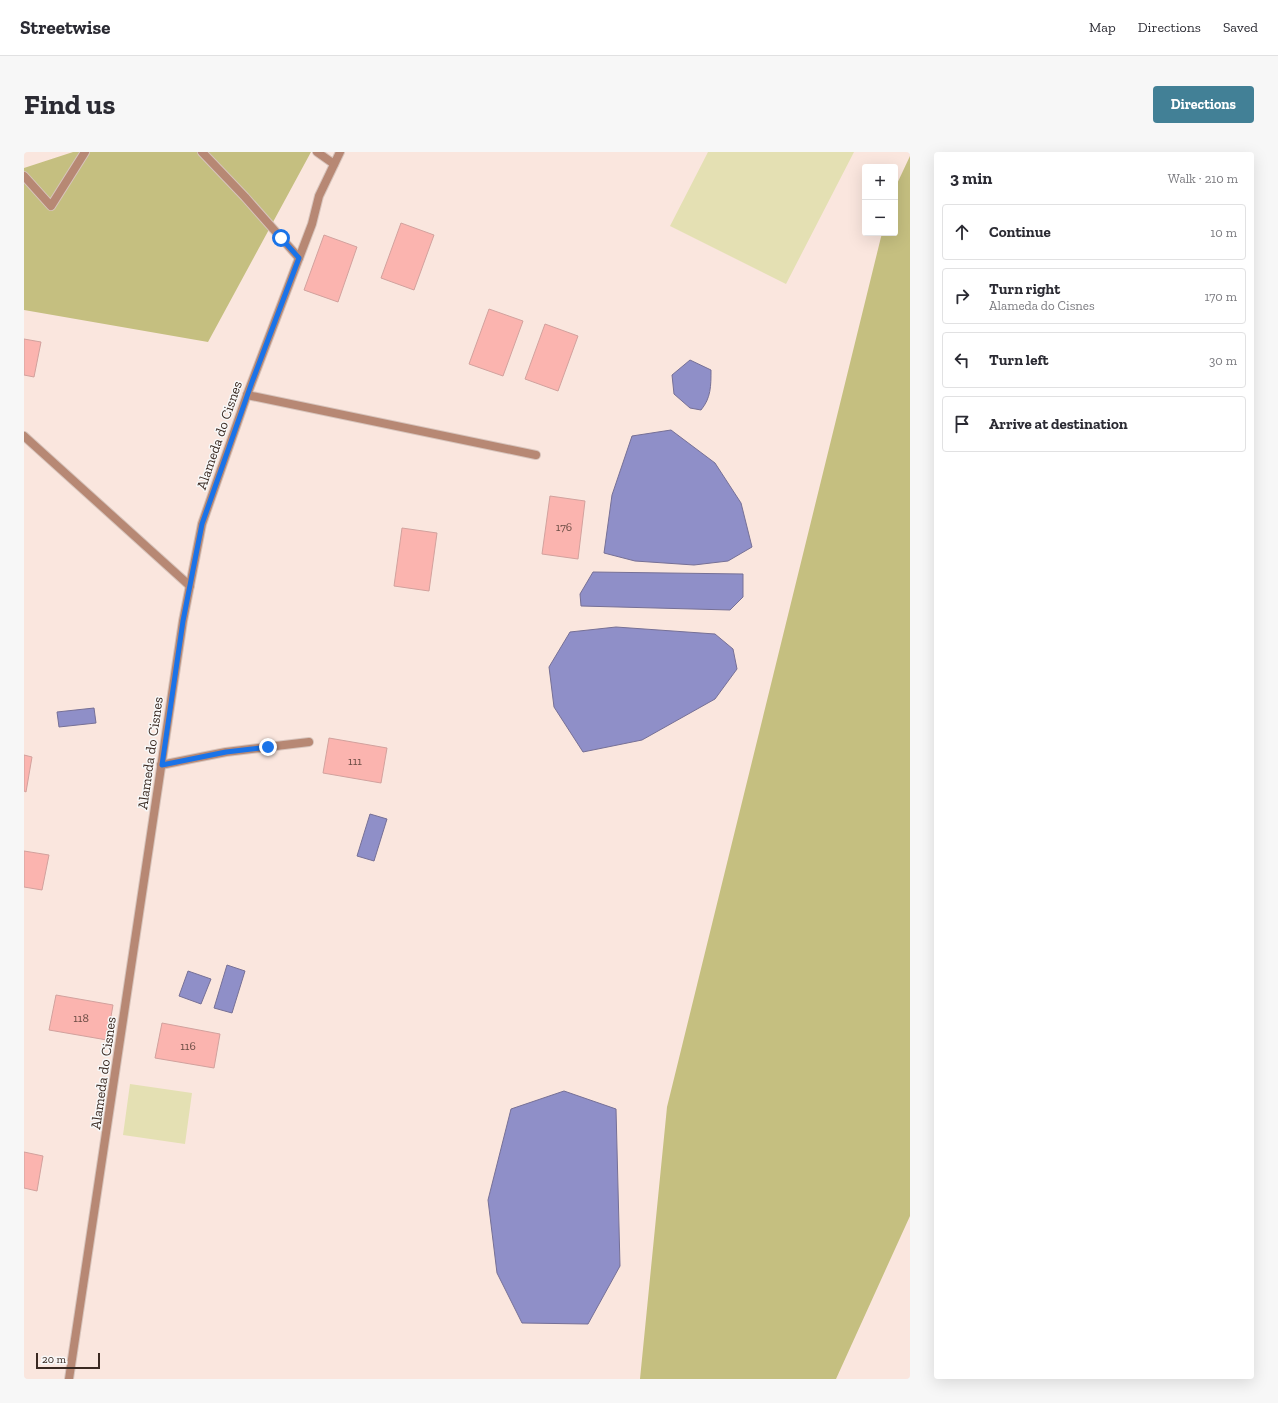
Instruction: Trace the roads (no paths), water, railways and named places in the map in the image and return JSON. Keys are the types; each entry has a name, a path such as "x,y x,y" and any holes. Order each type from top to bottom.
{"street":[{"path":"24,176 51,206 85,152"},
{"path":"202,152 245,197 299,258"},
{"path":"317,152 334,164"},
{"name":"Alameda do Cisnes","path":"69,1379 162,765 190,586 202,524 247,395 312,224 319,196 340,152"},
{"path":"247,395 536,455"},
{"path":"24,436 190,586"},
{"path":"162,765 226,752 309,742"}],"water":[{"path":"690,360 711,370 709,396 701,410 690,408 674,394 672,375"},
{"path":"671,430 715,463 741,503 752,547 728,561 694,565 635,561 604,553 612,495 632,436"},
{"path":"593,572 743,574 743,597 730,610 581,606 580,594"},
{"path":"616,627 715,634 733,649 737,669 715,699 642,740 583,752 554,707 549,667 570,632"},
{"path":"94,708 96,723 59,727 57,712"},
{"path":"370,814 387,819 374,861 357,856"},
{"path":"227,965 245,971 232,1013 214,1008"},
{"path":"188,971 211,979 201,1004 179,996"},
{"path":"564,1091 616,1109 620,1266 588,1324 522,1323 497,1273 488,1200 511,1109"}]}
